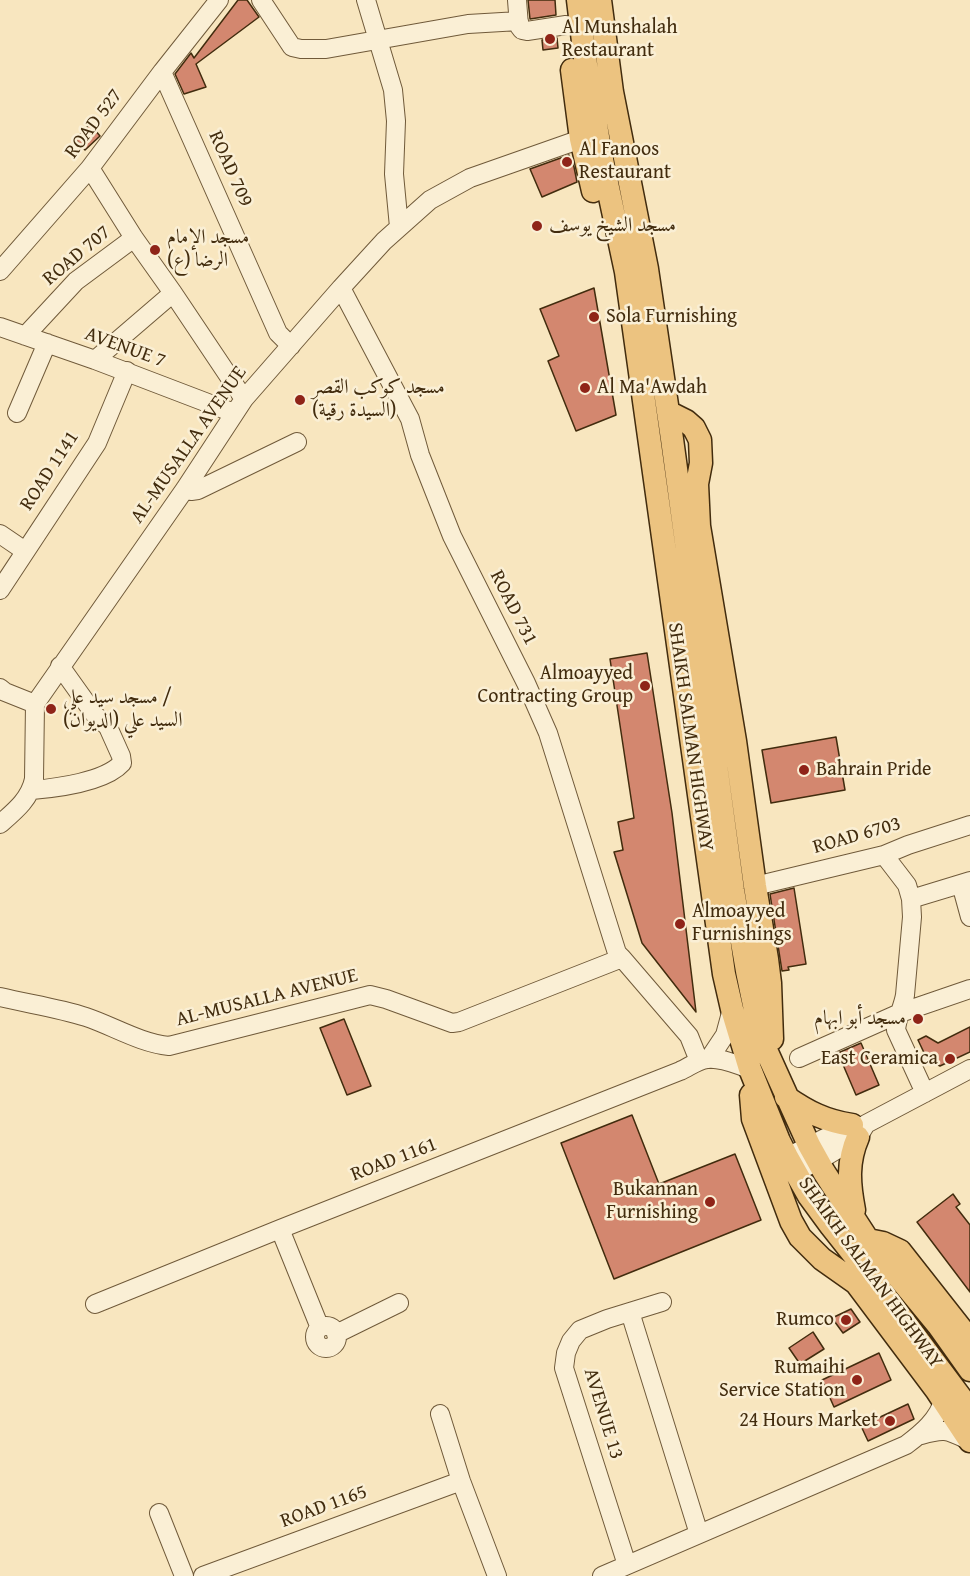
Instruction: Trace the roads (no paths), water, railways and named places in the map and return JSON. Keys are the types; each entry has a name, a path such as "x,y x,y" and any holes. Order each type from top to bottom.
{"main road":[{"path":"567,0 566,25 581,138 609,261 631,408 640,434 650,446"},
{"name":"SHAIKH SALMAN HIGHWAY","path":"578,0 601,155 626,272 724,974 732,1009 750,1069 779,1141 809,1196 879,1286 970,1410"},
{"name":"SHAIKH SALMAN HIGHWAY","path":"600,0 612,92 647,269 735,901 761,1039 813,1153 868,1240 883,1243 900,1251 959,1335 970,1370"},
{"path":"668,412 687,421 694,428 700,440 701,464 697,484 699,525 735,741 770,983 772,1065"},
{"path":"750,1069 753,1119 791,1221 800,1237 822,1259 855,1282 944,1399 970,1441"},
{"path":"786,1097 805,1110 827,1120 859,1129 851,1156 849,1173 850,1193 856,1220"},
{"path":"809,1196 822,1259"}],"street":[{"name":"ROAD 527","path":"0,271 90,168 219,0"},
{"path":"261,0 292,47 301,49 326,49 468,24 519,21"},
{"path":"366,0 393,90 396,122 394,174 399,227"},
{"path":"517,0 520,28 525,31 566,25"},
{"name":"ROAD 709","path":"162,72 278,333 291,346"},
{"name":"AL-MUSALLA AVENUE","path":"35,704 185,489 239,406 384,241 430,200 470,178 581,138"},
{"name":"ROAD 707","path":"90,168 134,238 173,293 239,406"},
{"name":"ROAD 707","path":"25,336 76,281 134,238"},
{"name":"ROAD 731","path":"341,288 410,419 420,455 452,536 548,732 617,953 622,958"},
{"path":"95,360 173,293"},
{"name":"AVENUE 7","path":"0,327 127,371 239,406"},
{"path":"17,413 47,343"},
{"name":"ROAD 1141","path":"0,590 97,443 127,371"},
{"path":"185,489 198,490 297,442"},
{"path":"0,534 25,551"},
{"path":"32,790 54,789 89,780 117,769 122,763 108,728 95,715 60,666"},
{"path":"0,824 32,790 34,779 35,704 2,691"},
{"name":"ROAD 6703","path":"755,886 884,855 970,825"},
{"path":"884,855 907,885 911,899 912,917 905,995 896,1030 925,1093"},
{"path":"911,899 966,883 970,917"},
{"path":"622,958 689,1036 704,1060 728,1062 750,1069"},
{"name":"AL-MUSALLA AVENUE","path":"0,997 88,1017 156,1045 169,1046 370,995 452,1023 459,1022 622,958"},
{"path":"799,1059 900,1013 970,989"},
{"name":"ROAD 1161","path":"95,1304 704,1060 725,1035 732,1009"},
{"path":"791,1165 970,1070"},
{"path":"280,1229 328,1331 399,1303"},
{"name":"AVENUE 13","path":"627,1565 564,1368 566,1353 571,1341 580,1330 662,1302"},
{"path":"630,1312 699,1534"},
{"path":"602,1576 906,1445 921,1435 937,1416 944,1399"},
{"path":"440,1414 460,1481 497,1576"},
{"path":"921,1435 940,1430 952,1432 970,1441"},
{"name":"ROAD 1165","path":"203,1576 460,1481"},
{"path":"159,1513 184,1576"}],"place":[{"name":"Al Munshalah Restaurant","path":"550,39"},
{"name":"Al Fanoos Restaurant","path":"567,162"},
{"name":"مسجد الشيخ يوسف","path":"537,226"},
{"name":"مسجد الإمام الرضا (ع)","path":"155,250"},
{"name":"Sola Furnishing","path":"594,317"},
{"name":"Al Ma'Awdah","path":"585,388"},
{"name":"مسجد كوكب القصر (السيدة رقية)","path":"300,400"},
{"name":"Almoayyed Contracting Group","path":"645,686"},
{"name":"مسجد سيد علي / السيد علي (الديوان)","path":"51,709"},
{"name":"Bahrain Pride","path":"804,770"},
{"name":"Almoayyed Furnishings","path":"680,924"},
{"name":"مسجد أبو ابهام","path":"918,1019"},
{"name":"East Ceramica","path":"950,1059"},
{"name":"Bukannan Furnishing","path":"710,1202"},
{"name":"Rumco","path":"846,1320"},
{"name":"Rumaihi Service Station","path":"857,1380"},
{"name":"24 Hours Market","path":"890,1421"}]}
